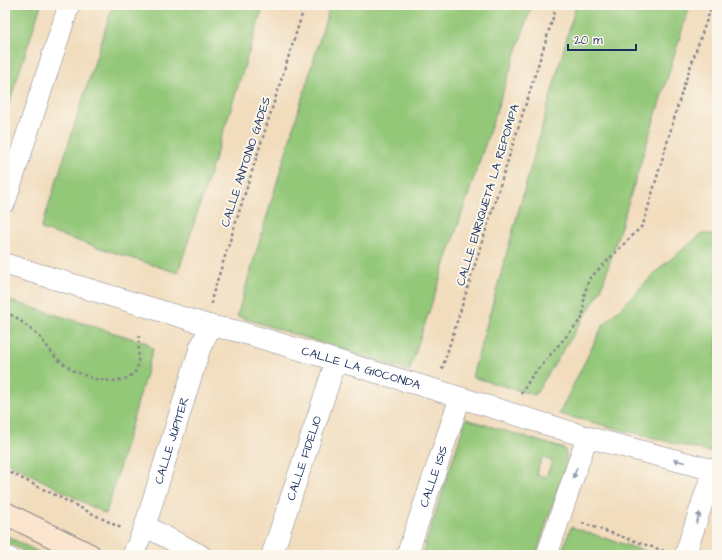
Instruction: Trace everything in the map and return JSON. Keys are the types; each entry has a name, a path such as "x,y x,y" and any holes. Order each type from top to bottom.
{"main road":[{"path":"5,513 90,555"}],"street":[{"path":"5,202 70,5"},
{"name":"CALLE LA GIOCONDA","path":"5,264 211,326 237,331 436,390 588,437 715,471"},
{"name":"CALLE JÚPITER","path":"140,539 200,348 211,326"},
{"name":"CALLE FIDELIO","path":"272,555 336,361"},
{"name":"CALLE ISIS","path":"407,555 460,398"},
{"path":"547,555 588,437"},
{"path":"685,555 715,471"},
{"path":"140,539 200,555"}],"lane":[{"path":"5,551 13,555"}],"path":[{"name":"CALLE ANTONIO GADES","path":"211,326 212,297 305,5"},
{"name":"CALLE ENRIQUETA LA REPOMPA","path":"436,390 557,5"},
{"path":"509,413 532,376 583,317 584,296 589,279 643,225 683,88 712,5"},
{"path":"5,312 17,318 40,337 56,358 74,371 94,379 115,381 128,378 135,372 138,364 139,336"},
{"path":"5,470 140,539"},
{"path":"561,515 664,551"}],"green space":[{"path":"5,5 41,5 5,116"},
{"path":"113,5 264,5 178,273 41,229"},
{"path":"330,5 532,5 409,371 237,316"},
{"path":"576,5 690,5 601,290 535,395 472,377"},
{"path":"703,233 717,236 717,454 559,414 603,325 661,267"},
{"path":"5,299 147,343 153,349 106,514 5,461"},
{"path":"466,419 565,449 567,460 536,555 422,555","holes":["542,458 552,461 546,477 536,474"]},
{"path":"571,527 657,555 561,555"},
{"path":"5,535 44,555 32,555 5,542"}]}
